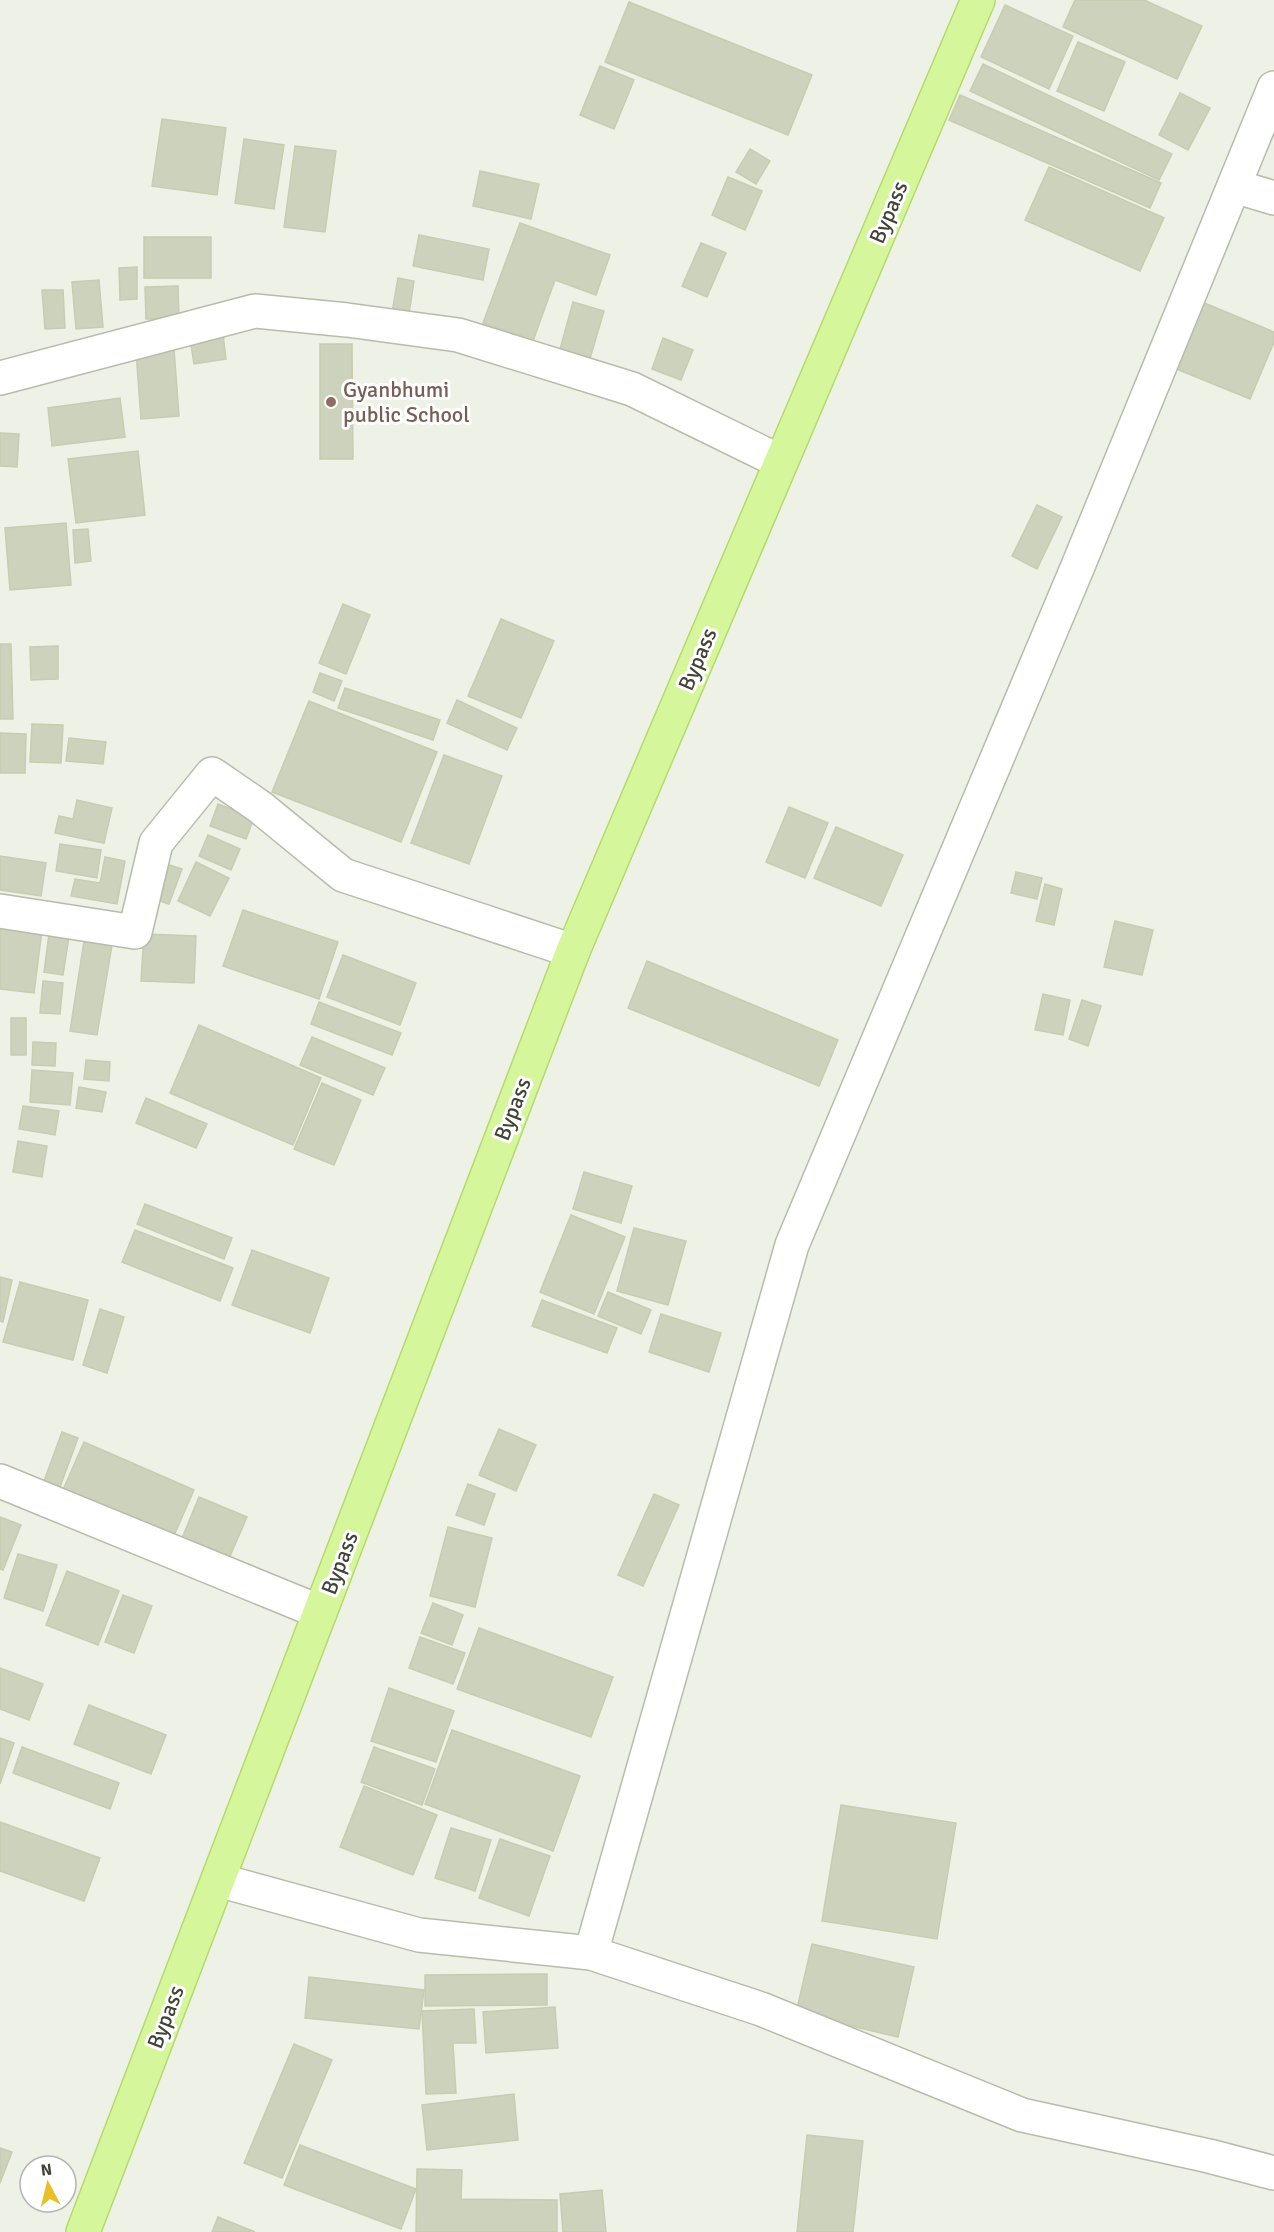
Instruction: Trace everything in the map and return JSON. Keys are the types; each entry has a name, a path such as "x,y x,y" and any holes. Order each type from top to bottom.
{"main road":[{"name":"Bypass","path":"83,2232 573,951 978,0"}],"street":[{"path":"591,1953 792,1245 1078,566 1274,88"},
{"path":"1234,186 1274,198"},
{"path":"0,378 255,311 347,320 458,334 632,389 781,462"},
{"path":"0,911 135,932 156,843 212,774 260,807 343,874 573,951"},
{"path":"0,1481 320,1612"},
{"path":"218,1880 419,1935 591,1953 761,2009 1022,2115 1209,2156 1274,2173"}],"building":[{"path":"1075,0 1144,0 1202,26 1177,79 1063,27"},
{"path":"629,2 812,75 788,135 605,62"},
{"path":"1005,5 1073,36 1049,89 981,57"},
{"path":"1078,42 1125,62 1104,111 1057,91"},
{"path":"983,64 1172,154 1159,180 970,91"},
{"path":"600,66 634,80 614,129 580,115"},
{"path":"1180,93 1210,108 1188,150 1159,135"},
{"path":"960,95 1161,183 1150,208 949,120"},
{"path":"162,119 226,128 217,195 152,186"},
{"path":"244,139 284,145 274,209 235,203"},
{"path":"295,146 336,151 325,232 284,227"},
{"path":"750,149 770,161 756,184 736,172"},
{"path":"1049,167 1164,218 1140,271 1025,220"},
{"path":"480,171 539,184 531,219 473,206"},
{"path":"728,177 762,191 745,230 712,215"},
{"path":"520,223 610,255 596,295 555,280 533,341 483,323"},
{"path":"419,235 489,249 483,280 413,266"},
{"path":"144,237 211,237 211,278 144,278"},
{"path":"701,243 726,253 707,297 682,286"},
{"path":"137,267 137,299 120,300 119,268"},
{"path":"398,278 414,281 409,314 392,312"},
{"path":"99,280 103,327 76,329 72,282"},
{"path":"178,286 179,319 146,319 145,287"},
{"path":"42,290 63,290 65,328 45,329"},
{"path":"573,302 604,311 589,362 559,353"},
{"path":"1202,302 1274,332 1274,342 1250,399 1174,368"},
{"path":"223,334 226,359 194,364 190,339"},
{"path":"663,338 693,350 681,380 652,369"},
{"path":"320,344 352,344 353,459 320,459"},
{"path":"174,349 179,416 141,419 136,352"},
{"path":"120,398 125,437 52,446 48,408"},
{"path":"0,433 19,434 17,467 0,466"},
{"path":"138,451 145,515 76,523 68,459"},
{"path":"1037,505 1062,517 1037,569 1012,556"},
{"path":"66,523 71,585 10,590 5,528"},
{"path":"88,529 91,561 75,563 73,530"},
{"path":"343,604 370,615 346,674 319,663"},
{"path":"501,619 554,641 521,718 468,696"},
{"path":"0,644 11,644 13,719 0,719"},
{"path":"58,646 58,679 31,680 30,647"},
{"path":"320,673 342,681 334,701 313,692"},
{"path":"345,688 440,720 433,740 338,708"},
{"path":"457,700 517,728 507,750 447,723"},
{"path":"309,701 437,752 401,842 272,792"},
{"path":"32,724 63,725 61,763 30,762"},
{"path":"0,733 26,734 25,773 0,773"},
{"path":"69,738 106,742 103,764 66,761"},
{"path":"444,755 502,776 469,864 411,843"},
{"path":"77,800 112,808 104,843 55,833 59,816 73,819"},
{"path":"218,804 254,818 246,839 210,826"},
{"path":"789,807 828,823 805,878 766,862"},
{"path":"836,827 903,855 881,906 814,878"},
{"path":"208,835 240,849 231,870 199,856"},
{"path":"60,844 101,850 97,878 56,871"},
{"path":"0,856 46,863 41,896 0,890"},
{"path":"105,857 125,861 117,904 71,896 75,879 100,883"},
{"path":"160,862 182,869 169,904 148,897"},
{"path":"196,862 229,878 210,916 178,901"},
{"path":"1016,872 1042,878 1037,899 1011,893"},
{"path":"1045,884 1062,889 1054,925 1036,921"},
{"path":"243,910 338,942 319,999 223,966"},
{"path":"1115,921 1153,930 1142,975 1104,967"},
{"path":"0,925 42,930 34,993 0,989"},
{"path":"49,934 69,937 63,975 44,972"},
{"path":"144,934 196,936 194,983 141,981"},
{"path":"84,941 112,945 97,1035 70,1031"},
{"path":"343,955 416,983 400,1025 327,997"},
{"path":"647,961 838,1040 819,1086 628,1008"},
{"path":"43,981 63,983 60,1014 40,1013"},
{"path":"1043,994 1070,1000 1063,1035 1035,1030"},
{"path":"1082,1000 1101,1006 1088,1046 1069,1039"},
{"path":"319,1002 401,1033 392,1055 311,1024"},
{"path":"11,1018 26,1018 26,1055 11,1055"},
{"path":"199,1025 321,1078 293,1145 170,1093"},
{"path":"312,1037 385,1068 373,1095 300,1065"},
{"path":"33,1042 56,1043 55,1066 32,1065"},
{"path":"86,1060 110,1062 109,1081 84,1079"},
{"path":"32,1070 73,1073 70,1105 30,1102"},
{"path":"322,1083 361,1100 334,1165 294,1149"},
{"path":"79,1087 106,1092 102,1112 76,1108"},
{"path":"146,1098 207,1124 196,1148 136,1123"},
{"path":"23,1106 59,1111 55,1135 19,1129"},
{"path":"18,1141 47,1146 42,1177 13,1172"},
{"path":"584,1172 632,1186 621,1223 573,1209"},
{"path":"145,1204 232,1238 224,1259 137,1224"},
{"path":"571,1215 625,1237 594,1314 540,1292"},
{"path":"634,1228 686,1241 668,1305 617,1291"},
{"path":"135,1230 233,1268 220,1301 122,1262"},
{"path":"252,1250 329,1278 310,1333 232,1305"},
{"path":"0,1277 12,1280 3,1322 0,1321"},
{"path":"20,1282 88,1300 73,1360 3,1342"},
{"path":"608,1292 651,1310 641,1334 598,1316"},
{"path":"542,1300 617,1328 607,1353 532,1326"},
{"path":"100,1309 124,1317 107,1373 83,1365"},
{"path":"661,1314 721,1333 709,1372 649,1352"},
{"path":"499,1429 536,1445 516,1491 479,1475"},
{"path":"62,1432 78,1438 60,1487 44,1481"},
{"path":"84,1442 194,1490 172,1540 62,1492"},
{"path":"468,1484 495,1494 484,1525 456,1515"},
{"path":"654,1494 679,1505 643,1586 618,1575"},
{"path":"199,1497 247,1517 227,1563 180,1543"},
{"path":"0,1517 21,1525 3,1570 0,1569"},
{"path":"448,1527 492,1538 475,1607 430,1596"},
{"path":"18,1554 57,1565 43,1611 4,1598"},
{"path":"67,1571 119,1591 98,1645 46,1625"},
{"path":"123,1595 152,1606 134,1653 105,1642"},
{"path":"433,1603 463,1615 452,1645 421,1633"},
{"path":"479,1628 613,1677 591,1737 457,1689"},
{"path":"420,1637 465,1653 453,1684 409,1668"},
{"path":"0,1668 43,1684 29,1720 0,1709"},
{"path":"389,1688 454,1711 436,1762 371,1741"},
{"path":"89,1705 166,1735 151,1774 74,1744"},
{"path":"452,1730 580,1776 553,1851 425,1804"},
{"path":"0,1738 14,1743 0,1784"},
{"path":"22,1747 119,1783 110,1809 13,1773"},
{"path":"374,1747 435,1769 422,1805 361,1782"},
{"path":"364,1786 437,1815 413,1875 340,1847"},
{"path":"841,1805 956,1823 937,1939 822,1921"},
{"path":"0,1822 100,1858 84,1901 0,1871"},
{"path":"451,1828 491,1840 475,1891 435,1878"},
{"path":"500,1839 550,1856 529,1916 479,1898"},
{"path":"812,1944 914,1967 898,2037 796,2013"},
{"path":"547,1974 547,2005 425,2006 425,1975"},
{"path":"309,1977 424,1990 419,2029 305,2018"},
{"path":"555,2007 558,2048 486,2053 483,2012"},
{"path":"474,2009 476,2043 453,2043 456,2093 426,2094 422,2011"},
{"path":"294,2044 332,2060 282,2178 244,2163"},
{"path":"514,2094 518,2140 427,2150 422,2105"},
{"path":"807,2135 863,2141 853,2232 797,2232"},
{"path":"300,2145 416,2189 401,2229 284,2185"},
{"path":"0,2148 12,2152 0,2183"},
{"path":"417,2169 462,2170 461,2199 557,2200 557,2232 416,2232"},
{"path":"602,2190 606,2232 563,2232 560,2194"},
{"path":"218,2217 255,2232 212,2232"}],"place":[{"name":"Gyanbhumi public School","path":"331,402"}]}
